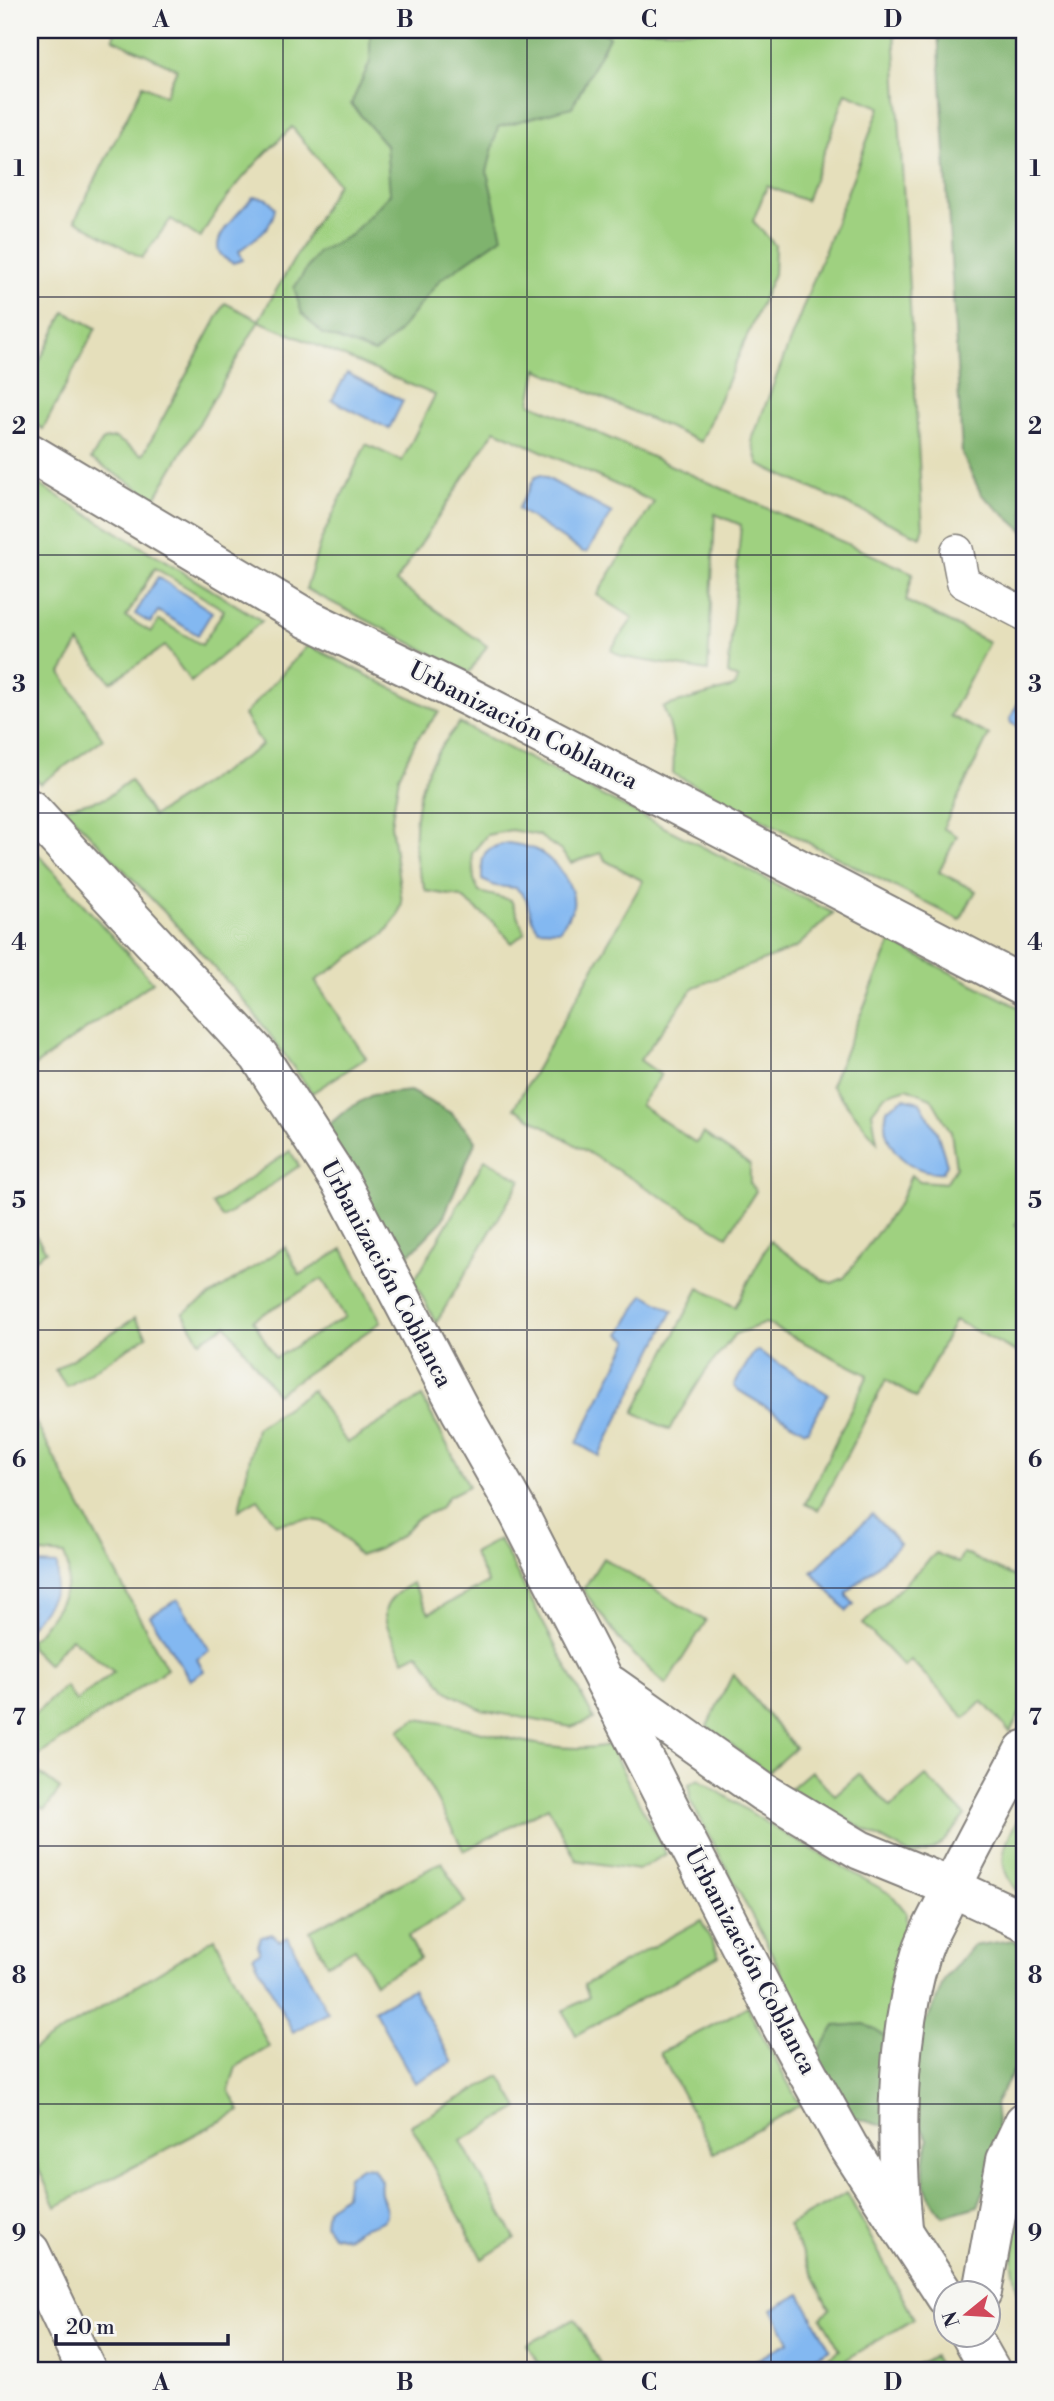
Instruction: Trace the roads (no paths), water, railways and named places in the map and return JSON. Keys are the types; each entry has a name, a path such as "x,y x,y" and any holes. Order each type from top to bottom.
{"street":[{"name":"Urbanización Coblanca","path":"30,453 308,618 469,697 1024,986"},
{"name":"Urbanización Coblanca","path":"30,809 259,1056 341,1183 460,1409 518,1512 781,2025 848,2146 934,2278"},
{"name":"Urbanización Coblanca","path":"606,1682 762,1792 860,1850 1024,1921"},
{"name":"Urbanización Coblanca","path":"904,2233 899,2166 899,2113 905,2031 921,1952 951,1888 1024,1751"},
{"path":"985,2278 1006,2160 1024,2122"},
{"path":"30,2251 87,2371"}],"lane":[{"path":"957,551 963,582 1024,614"}],"water":[{"path":"253,197 271,202 275,208 273,216 262,233 239,251 243,260 233,263 223,257 218,249 219,241 230,222"},
{"path":"347,373 403,401 389,429 332,400"},
{"path":"541,475 612,513 587,552 583,552 518,509 535,477"},
{"path":"158,577 212,612 198,635 158,611 150,623 135,614"},
{"path":"1024,694 1024,730 1011,723 1010,719"},
{"path":"508,843 540,852 565,878 572,892 573,906 559,930 538,929 526,898 516,888 495,886 482,880 485,854 488,850"},
{"path":"904,1098 920,1102 937,1132 947,1164 943,1172 915,1167 900,1157 889,1141 885,1126 887,1109"},
{"path":"644,1294 673,1311 599,1456 577,1443 629,1340 620,1334"},
{"path":"758,1351 828,1394 808,1430 805,1431 735,1388 734,1385 754,1352"},
{"path":"872,1514 900,1544 847,1593 854,1604 847,1611 812,1572"},
{"path":"36,1564 57,1565 58,1574 51,1598 30,1626 30,1568"},
{"path":"178,1599 210,1651 197,1659 204,1671 190,1680 150,1616"},
{"path":"272,1934 280,1941 288,1937 328,2013 293,2032 253,1956 260,1952 258,1945 261,1937"},
{"path":"412,1989 453,2062 415,2083 374,2010"},
{"path":"361,2167 373,2168 381,2181 385,2218 347,2238 332,2235 325,2224 327,2209 345,2195 348,2176"},
{"path":"800,2294 830,2349 790,2371 736,2371 789,2342 772,2309"}]}
